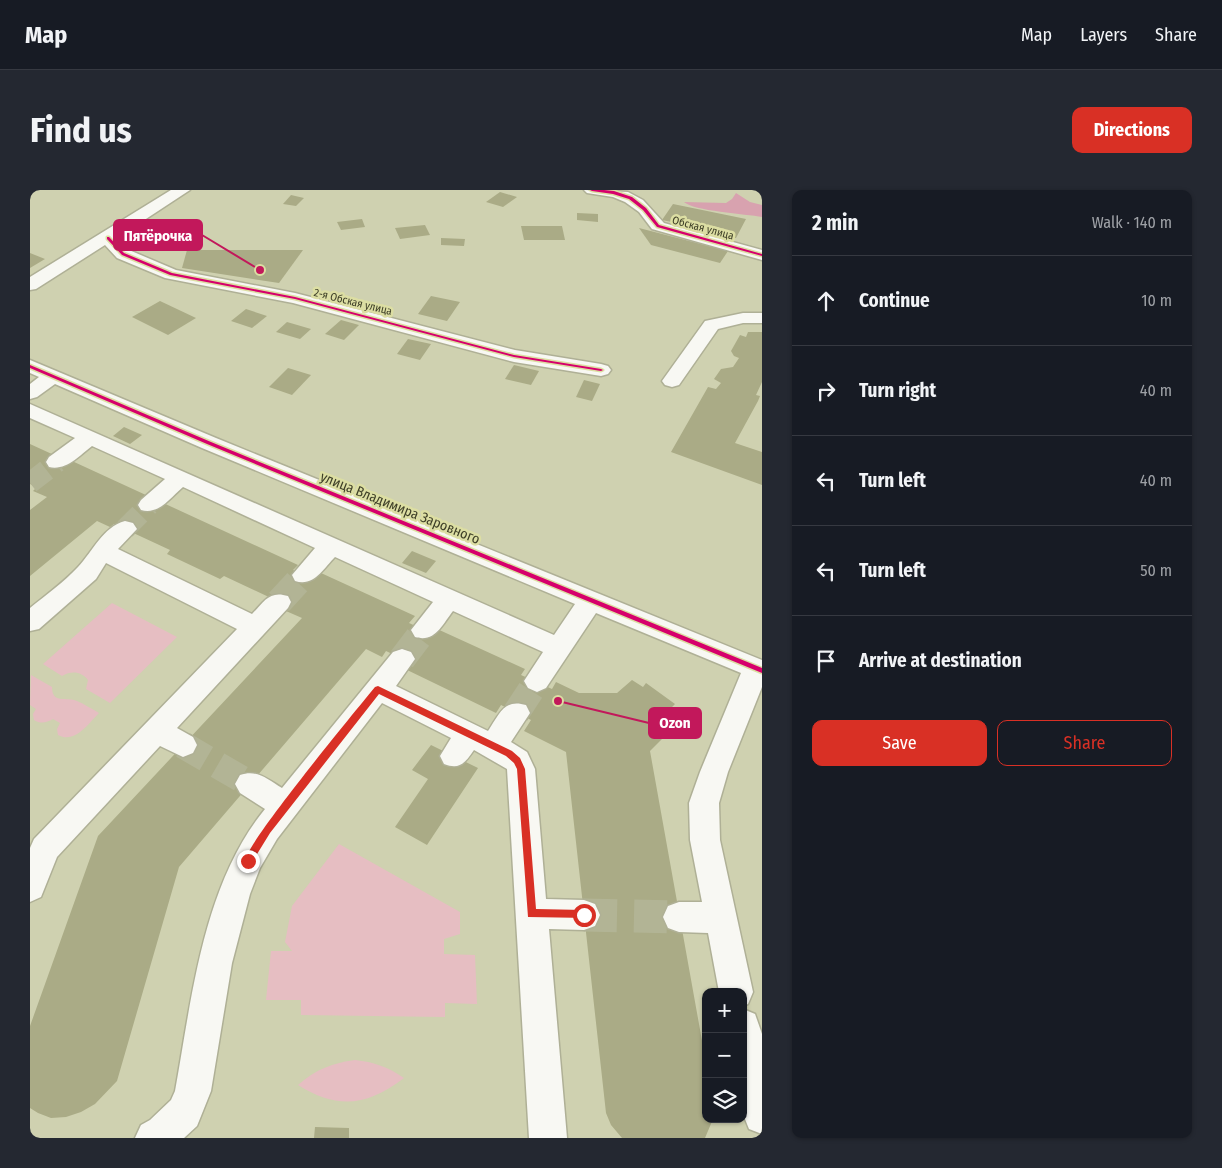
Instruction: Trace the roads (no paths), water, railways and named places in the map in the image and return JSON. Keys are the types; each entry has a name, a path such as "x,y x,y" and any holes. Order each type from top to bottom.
{"street":[{"path":"30,285 182,190"},
{"name":"Обская улица","path":"592,190 612,191 630,197 652,217 658,226 762,255"},
{"name":"2-я Обская улица","path":"108,238 123,254 170,274 296,298 441,335 514,356 601,370"},
{"path":"672,382 712,326 743,318 762,318"},
{"name":"улица Владимира Заровного","path":"30,366 209,443 759,670"},
{"path":"30,393 54,376"},
{"path":"30,410 559,648"},
{"path":"56,462 90,437"},
{"path":"149,505 180,478"},
{"path":"30,622 87,573 102,551 125,529"},
{"path":"304,575 331,546"},
{"path":"102,551 255,627"},
{"path":"424,630 449,599"},
{"path":"537,681 591,600"},
{"path":"30,887 45,849 279,602"},
{"path":"154,1138 163,1133 184,1113 193,1091 215,963 234,894 248,861 266,830 402,659"},
{"path":"735,988 704,840 704,803 714,772 759,670"},
{"path":"378,690 472,746 517,760 521,769 548,1138"},
{"path":"472,746 516,712"},
{"path":"157,730 183,745"},
{"path":"250,784 286,806"},
{"path":"532,914 584,915"},
{"path":"680,917 721,918"},
{"path":"744,1033 762,1116"}],"tunnel":[{"path":"30,483 57,462"},
{"path":"125,529 149,505"},
{"path":"279,602 304,575"},
{"path":"402,659 424,630"},
{"path":"516,713 537,681"},
{"path":"183,745 250,784"},
{"path":"584,915 679,917"}],"place":[{"name":"Пятёрочка","path":"260,270"},
{"name":"Ozon","path":"558,701"}]}
